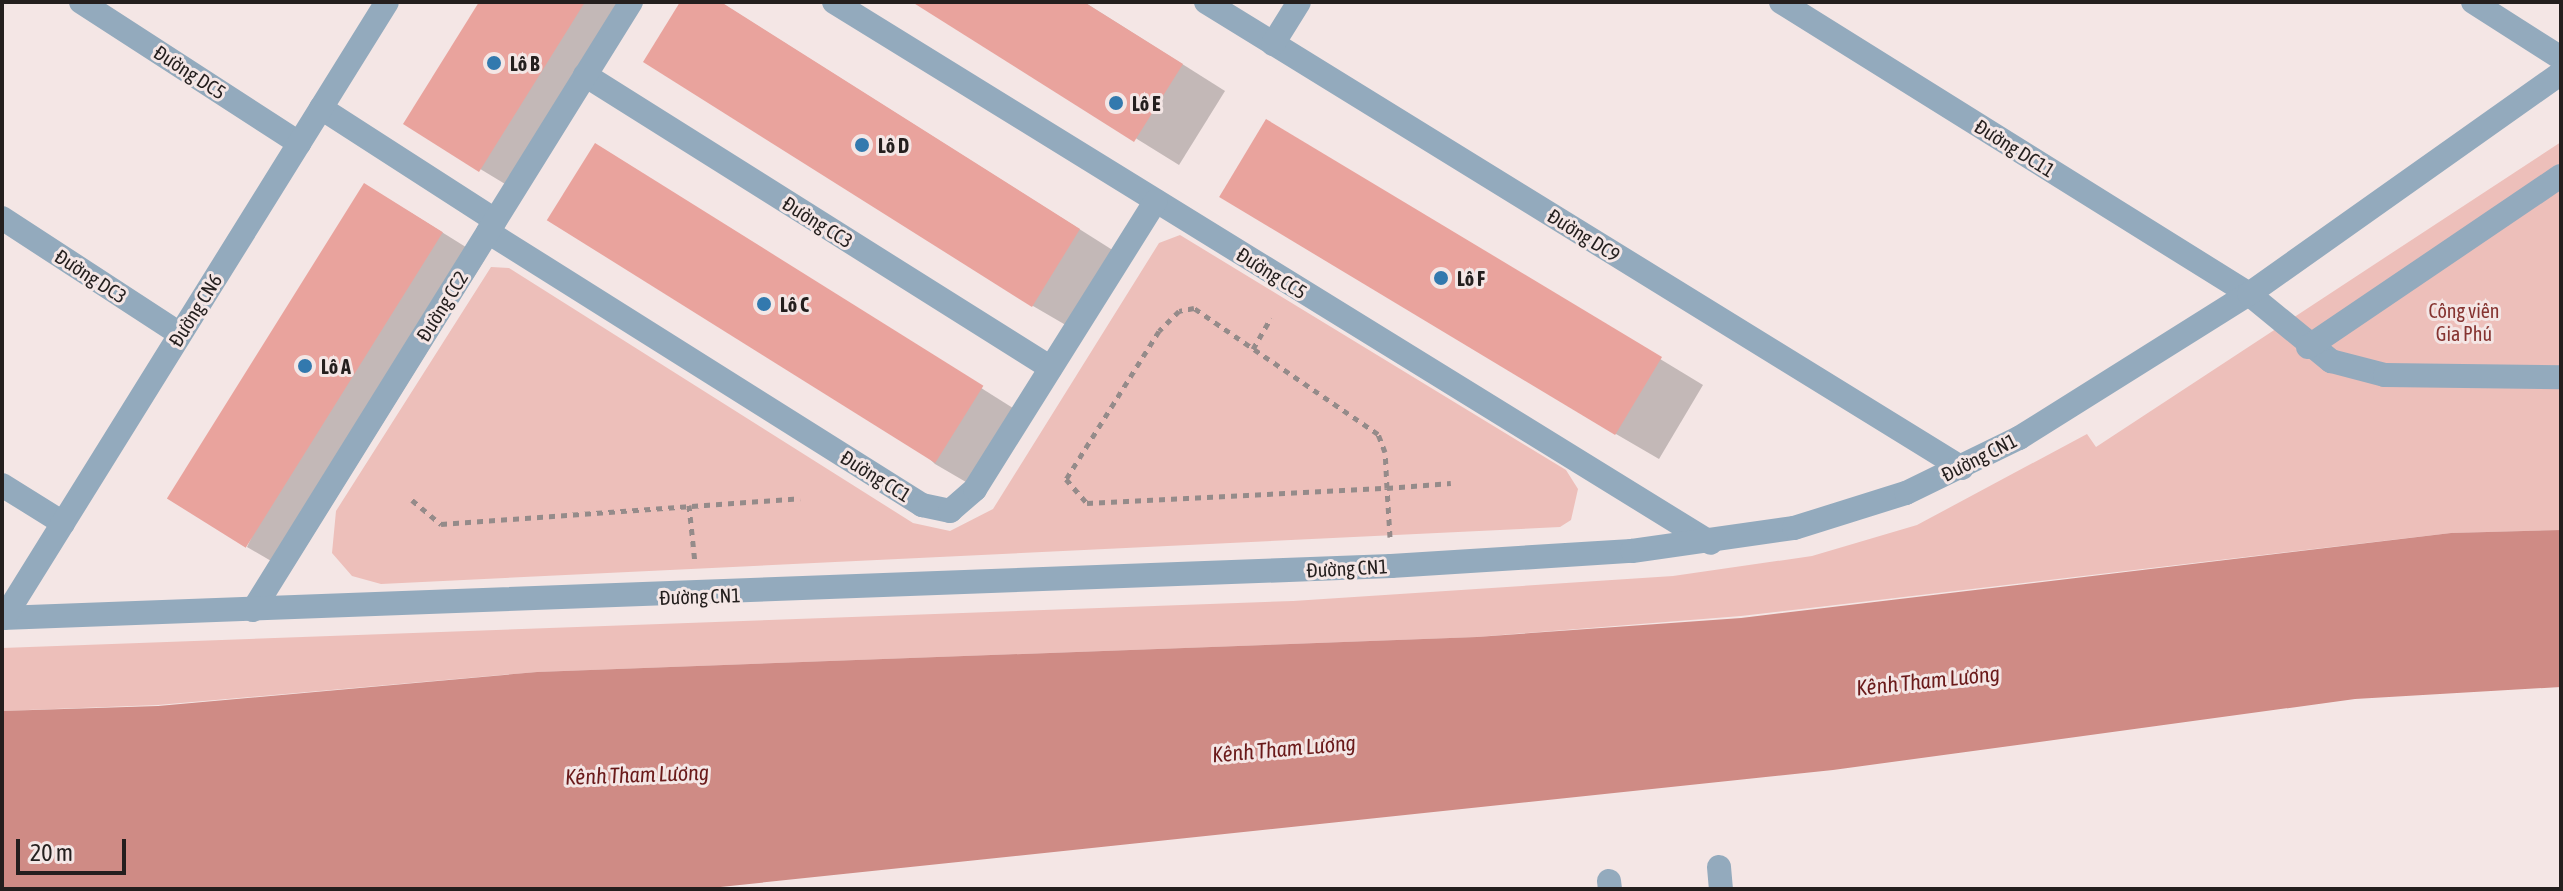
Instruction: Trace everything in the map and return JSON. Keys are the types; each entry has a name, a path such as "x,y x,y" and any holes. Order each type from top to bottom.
{"street":[{"name":"Đường DC5","path":"81,2 299,143"},
{"name":"Đường CN6","path":"3,618 387,2"},
{"name":"Đường CC2","path":"253,610 631,2"},
{"name":"Đường CC5","path":"834,2 1711,543"},
{"name":"Đường DC9","path":"1206,2 1962,468"},
{"path":"1273,44 1299,2"},
{"name":"Đường DC11","path":"1781,2 2249,294 2308,347"},
{"path":"2473,2 2561,58"},
{"name":"Đường CN1","path":"3,618 698,596 1391,566 1711,543 1854,512 1962,468 2249,294 2561,73"},
{"name":"Đường CC3","path":"585,75 1051,368"},
{"name":"Đường CC1","path":"321,108 492,226 936,511 950,511 975,489 1156,201"},
{"path":"2308,347 2561,176"},
{"name":"Đường DC3","path":"2,218 180,334"},
{"path":"2308,347 2385,375 2561,377"},
{"path":"2,485 63,523"}],"path":[{"path":"1391,566 1387,488 1378,434 1194,308 1179,311 1066,479 1071,493 1087,503 1387,488 1451,483"},
{"path":"1253,349 1271,318"},
{"path":"412,500 441,524 800,498"},
{"path":"689,505 698,596"}],"green space":[{"name":"Công viên Gia Phú","path":"2561,142 2561,530 2451,533 1741,616 1477,637 537,672 158,705 2,711 2,648 1293,601 1673,576 1812,556 1917,525 2087,434 2096,447"},
{"path":"1180,235 1566,470 1578,489 1571,520 1560,527 381,584 352,576 332,553 336,511 491,267 509,268 913,523 950,531 993,509 1159,243"}],"water":[{"name":"Kênh Tham Lương","path":"2561,530 2561,687 2355,699 1833,770 701,889 2,889 2,711 158,706 537,672 1477,637 1741,618 2451,533"}],"building":[{"name":"Lô B","path":"479,2 585,2 479,172 403,124"},
{"name":"Lô D","path":"680,2 721,2 1080,229 1032,307 643,62"},
{"name":"Lô E","path":"912,2 1084,2 1183,64 1134,142"},
{"name":"Lô F","path":"1266,119 1662,357 1615,435 1219,197"},
{"name":"Lô C","path":"595,143 983,386 935,463 547,220"},
{"name":"Lô A","path":"364,183 443,232 246,548 167,498"}],"place":[{"name":"Lô B","path":"494,63"},
{"name":"Lô E","path":"1116,103"},
{"name":"Lô D","path":"862,145"},
{"name":"Lô F","path":"1441,278"},
{"name":"Lô C","path":"764,304"},
{"name":"Lô A","path":"305,366"}]}
